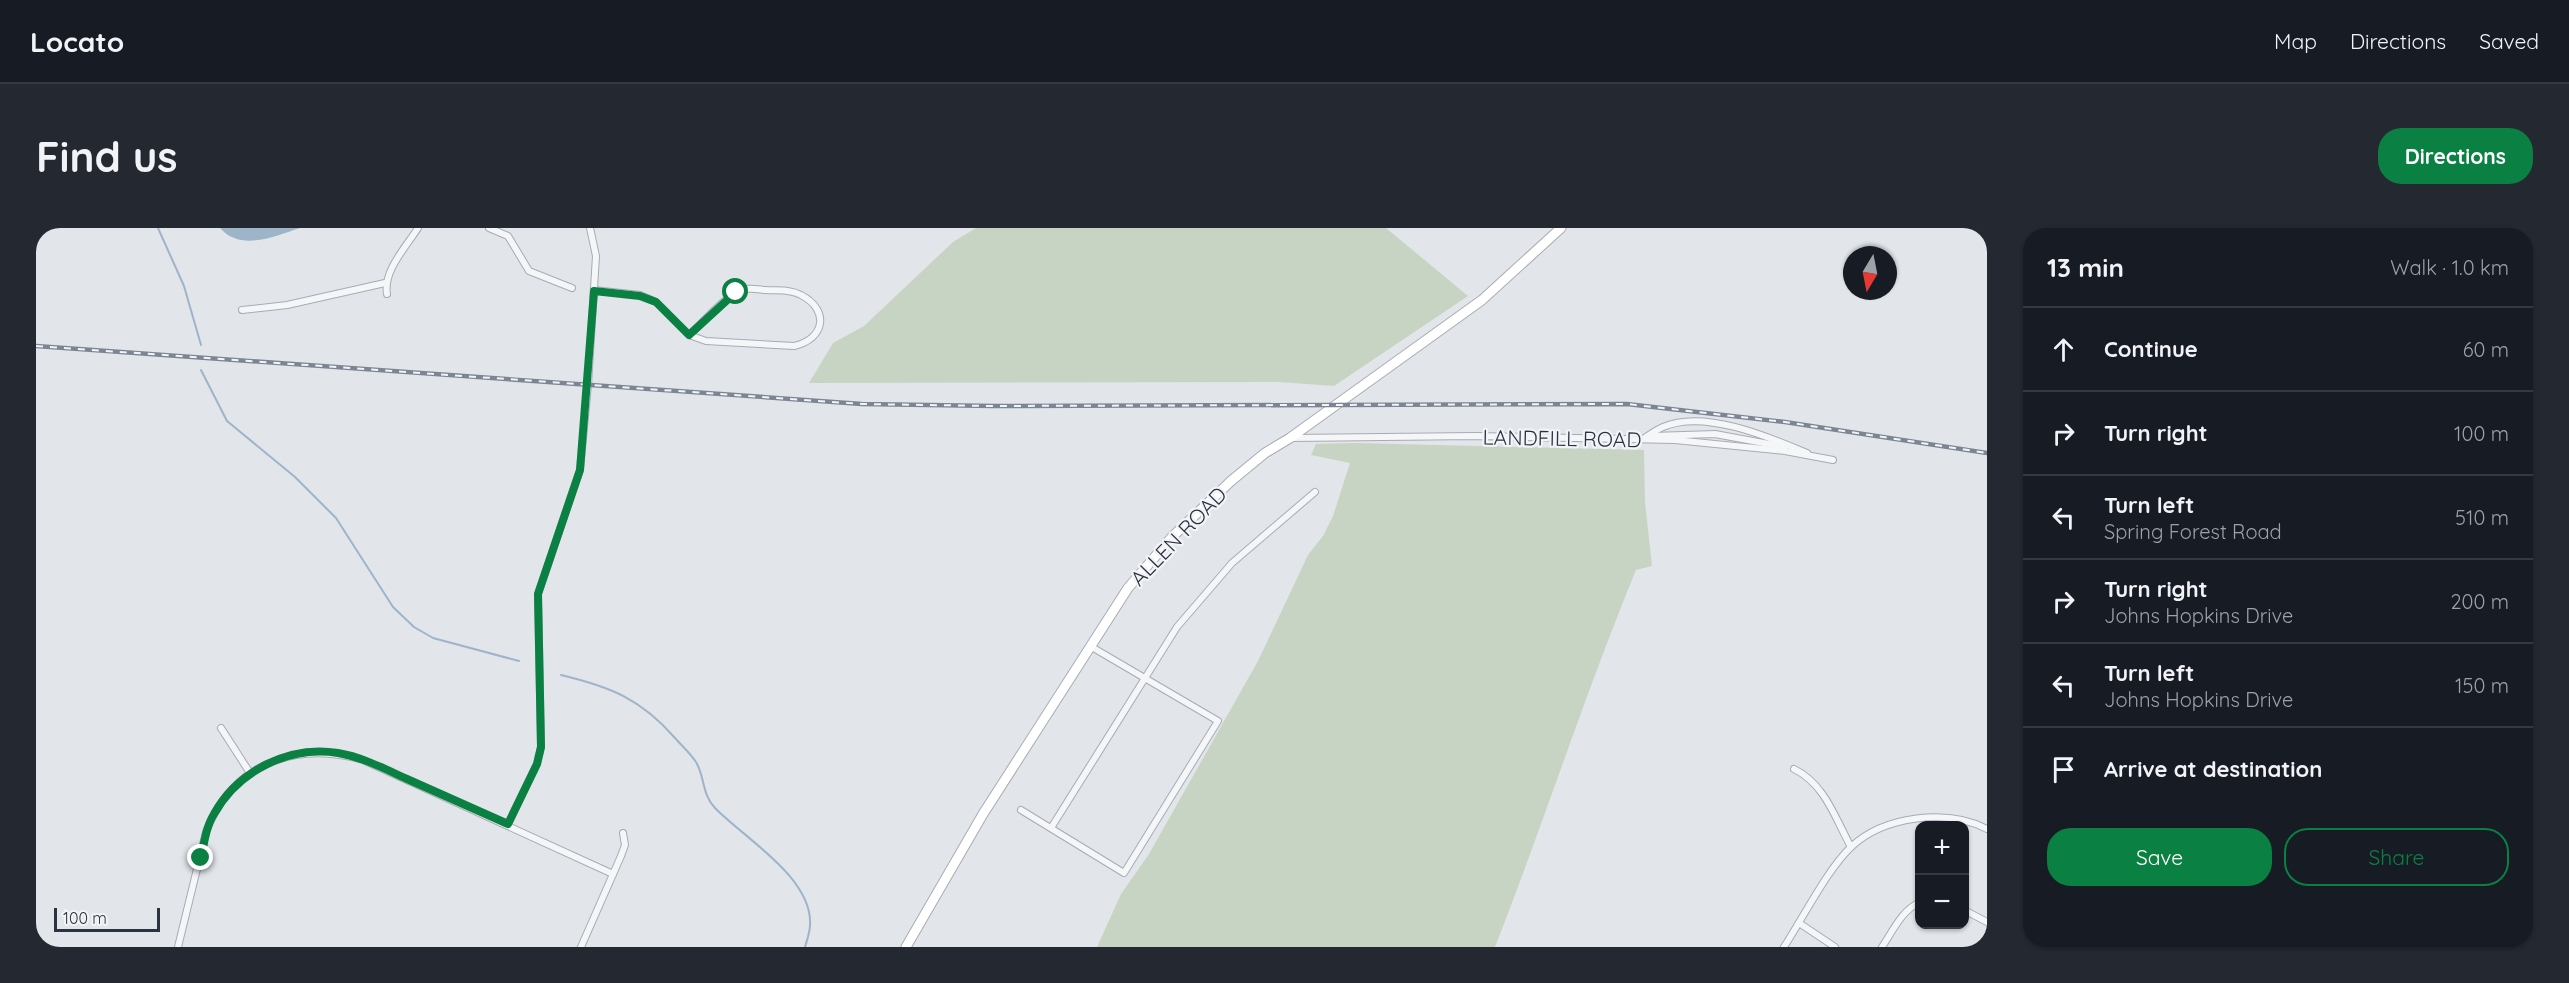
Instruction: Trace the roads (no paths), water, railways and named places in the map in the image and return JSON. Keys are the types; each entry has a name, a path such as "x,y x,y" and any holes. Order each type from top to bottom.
{"main road":[{"name":"ALLEN ROAD","path":"906,947 983,814 1043,724 1090,646 1128,588 1172,537 1231,481 1265,453 1290,438 1482,300 1561,228"}],"street":[{"path":"387,294 385,283 418,228"},
{"path":"489,228 508,236 529,271 572,288"},
{"path":"508,824 537,764 541,747 538,594 580,470 596,256 590,228"},
{"path":"242,310 287,305 385,283"},
{"path":"594,291 640,296 656,302 689,335 706,341 794,346 807,343 820,330 821,321 819,312 804,296 793,292 746,289 736,292 689,335"},
{"path":"1646,438 1664,426 1687,423 1731,425 1820,459"},
{"path":"1646,438 1715,434 1797,449"},
{"name":"LANDFILL ROAD","path":"1290,438 1475,436 1646,438 1785,451 1833,460"},
{"path":"1051,828 1177,627 1232,563 1315,492"},
{"path":"1022,810 1124,873 1218,721 1090,646"},
{"path":"221,728 250,773"},
{"path":"178,947 206,832 213,814 226,796 250,773 288,756 337,753 363,760 508,824 613,874"},
{"path":"1794,769 1810,776 1822,793 1851,847"},
{"path":"1784,947 1851,847 1874,831 1904,821 1939,817 1978,824 1987,829"},
{"path":"581,947 625,845 623,833"},
{"path":"1882,947 1901,917 1915,905"},
{"path":"1969,912 1987,922"},
{"path":"1799,923 1835,947"}],"water":[{"path":"220,228 300,228 269,238 248,241 228,235"}],"waterway":[{"path":"158,228 184,286 201,345"},
{"path":"201,370 227,421 295,477 336,518 393,607 414,627 433,638 519,661"},
{"path":"561,675 595,684 624,696 650,713 689,753 699,768 706,792 715,808 774,860 789,875 800,891 808,908 810,925 805,947"}],"railway":[{"path":"36,346 862,404 994,406 1627,404 1785,422 1987,453"}]}
